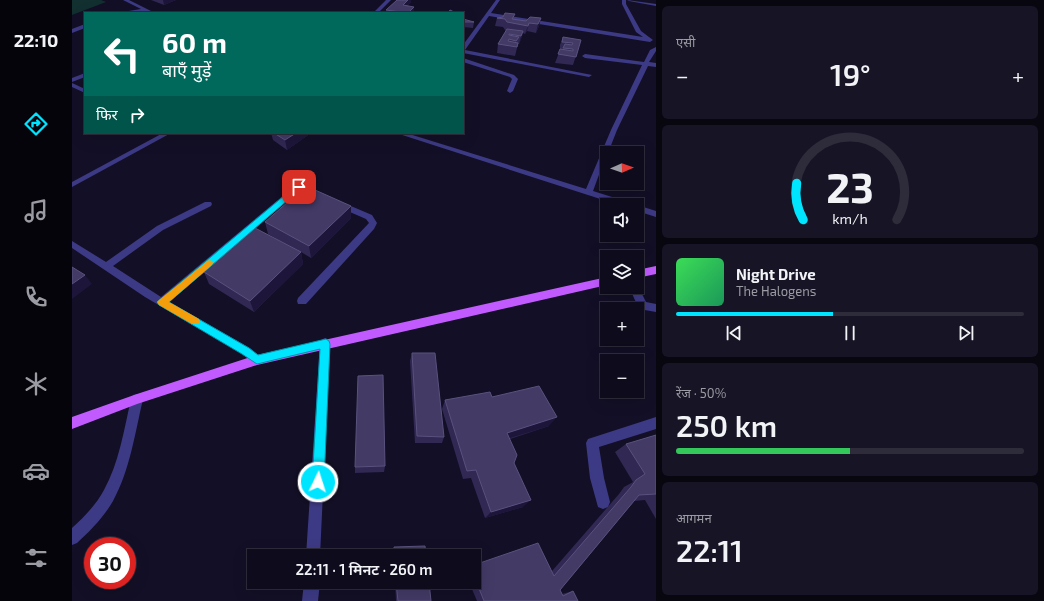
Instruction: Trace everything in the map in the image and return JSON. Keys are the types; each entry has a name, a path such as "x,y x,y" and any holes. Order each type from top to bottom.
{"main road":[{"path":"644,273 656,270"},
{"path":"72,423 137,399 257,360 600,283"}],"street":[{"path":"125,0 150,12"},
{"path":"376,12 389,0"},
{"path":"464,49 498,0"},
{"path":"624,0 624,4 639,32 656,45"},
{"path":"629,0 656,5"},
{"path":"127,12 145,10"},
{"path":"488,14 650,40"},
{"path":"72,31 84,26"},
{"path":"589,192 614,130 652,51 656,49"},
{"path":"464,50 516,62 589,75"},
{"path":"585,56 656,65"},
{"path":"464,60 512,76 515,79 510,91"},
{"path":"72,80 84,75"},
{"path":"72,85 84,91"},
{"path":"72,185 166,134"},
{"path":"404,134 607,198"},
{"path":"162,302 299,187 369,217 373,222 371,227 302,301"},
{"path":"105,267 160,228 208,204"},
{"path":"644,210 656,214"},
{"path":"72,244 105,267 246,351 257,360"},
{"path":"637,294 643,306 656,308"},
{"path":"313,549 326,344"},
{"path":"72,538 108,496 121,463 137,399"},
{"path":"603,502 597,478 592,443 656,423"},
{"path":"310,601 311,589"}],"green space":[{"path":"72,0 101,0 106,2 72,15"}],"building":[{"path":"397,0 408,0 403,5 414,7 409,12 386,10"},
{"path":"505,13 515,14 512,19 526,21 530,17 541,18 538,24 529,23 528,26 507,22 505,19 497,18 503,17"},
{"path":"464,19 474,22 464,22"},
{"path":"507,29 523,31 521,36 509,34 519,37 516,41 509,39 508,41 518,43 517,47 498,44"},
{"path":"563,37 581,40 576,57 558,54 560,49 573,51 573,49 563,48 565,44 572,45 573,43 562,42"},
{"path":"276,134 294,134 285,140"},
{"path":"306,186 351,206 309,246 265,222"},
{"path":"255,228 301,252 250,301 204,272"},
{"path":"72,267 85,275 72,284"},
{"path":"412,353 435,353 444,437 417,436"},
{"path":"383,375 385,466 355,467 358,376"},
{"path":"539,386 557,417 507,433 517,455 514,463 531,500 491,512 476,470 467,471 445,400 490,392 492,397"},
{"path":"656,435 656,494 639,495 560,590 563,596 573,591 578,601 484,601 479,589 481,589 481,563 538,543 554,576 636,480 645,474 626,444"},
{"path":"425,546 425,549 394,549 394,547"},
{"path":"397,589 430,589 431,601 398,601"}],"slow traffic":[{"path":"195,322 162,302 209,263"}],"route":[{"path":"299,187 162,302 246,351 257,360 326,344 318,482"}]}
